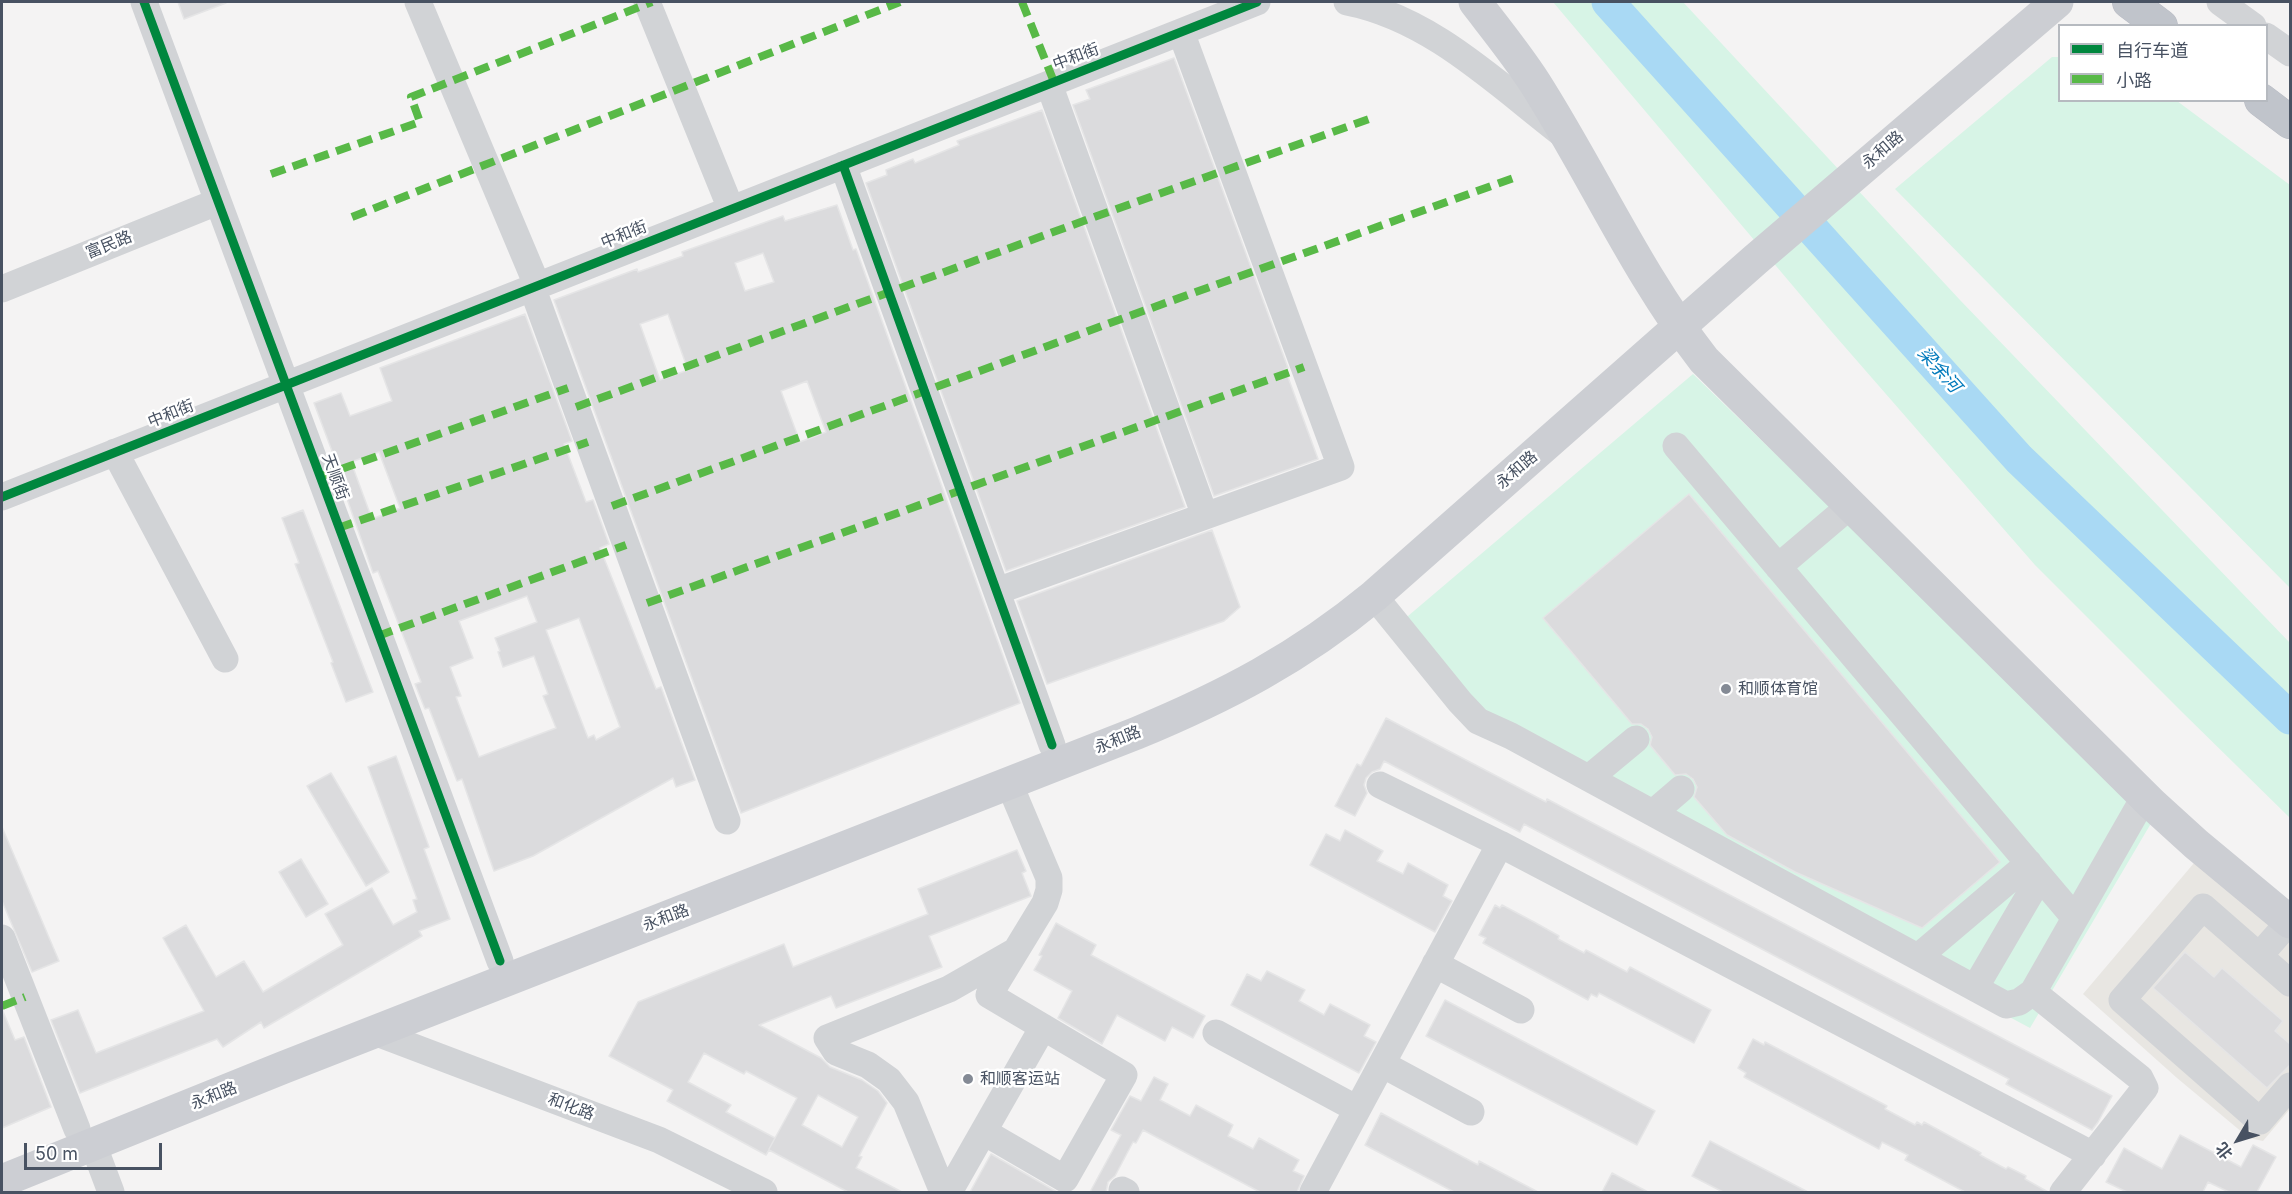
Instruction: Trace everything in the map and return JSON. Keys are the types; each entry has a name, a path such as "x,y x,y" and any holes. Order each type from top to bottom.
{"highway":[{"path":"2128,2 2158,24"},
{"path":"2264,102 2290,122"}],"main road":[{"path":"1475,2 1534,81 1641,267 1704,360 2145,796 2196,844 2290,921"},
{"name":"永和路","path":"2,1181 85,1137 500,961 1188,690 1256,655 1306,624 1674,318 1853,162 2026,2"},
{"name":"永和路","path":"1853,162 2056,2"},
{"name":"永和路","path":"2,1160 85,1137 374,1032 1137,733 1222,696 1300,652 1374,596 1674,318"}],"street":[{"name":"天顺街","path":"144,2 500,961"},
{"path":"418,2 535,286 727,821"},
{"path":"647,2 731,209"},
{"path":"1347,2 1391,14 1421,29 1476,67 1568,139"},
{"path":"2220,2 2250,24"},
{"name":"中和街","path":"2,497 1250,3"},
{"path":"997,591 1341,467 1181,32"},
{"path":"2268,37 2290,53"},
{"path":"1049,84 1205,516"},
{"path":"843,165 1052,745"},
{"name":"富民路","path":"2,289 218,202"},
{"path":"1676,446 2075,918"},
{"path":"115,452 225,658"},
{"path":"1778,567 1851,505"},
{"path":"1374,596 1478,721 1590,778 2006,1005 2019,1002 2033,992 2145,796"},
{"path":"1590,778 1636,739"},
{"path":"984,1132 1065,1179 1124,1075 989,995 1045,903 1049,890 1049,878 1009,783"},
{"path":"1380,785 1500,844 2093,1155"},
{"path":"1653,813 1681,789"},
{"path":"1312,1192 1500,844"},
{"path":"1918,957 2035,870"},
{"path":"1975,988 2035,870"},
{"path":"2289,980 2203,907 2122,1000 2260,1121 2290,1086"},
{"path":"2259,956 2290,921"},
{"path":"2,938 85,1137 111,1192"},
{"path":"943,1192 906,1102 889,1080 868,1065 836,1052 827,1038 949,989 1016,950"},
{"path":"1435,964 1521,1010"},
{"path":"2033,992 2140,1078 2145,1088 2063,1192"},
{"path":"949,1192 1043,1027"},
{"name":"和化路","path":"374,1032 658,1140 764,1192"},
{"path":"1216,1033 1357,1109"},
{"path":"1382,1064 1471,1112"}],"shaded area":[{"path":"2194,863 2290,942 2290,1109 2263,1141 2249,1138 2177,1078 2083,994"}],"green space":[{"path":"1553,2 1683,2 1960,300 2290,643 2290,818 2035,565 1831,331"},
{"path":"2052,57 2058,57 2058,102 2178,102 2290,185 2290,588 1895,189"},
{"name":"和顺体育馆","path":"1693,374 2153,820 2030,1028 1478,733 1458,717 1388,633"}],"building":[{"path":"178,2 226,2 226,3 184,19"},
{"path":"1174,58 1288,368 1285,369 1318,459 1214,496 1073,105 1090,99 1086,90"},
{"path":"1042,110 1185,507 1006,571 866,183 887,175 886,170 913,159 915,163 959,145 957,141"},
{"path":"837,205 853,250 856,249 1020,703 741,813 554,300 637,269 638,272 683,256 682,252 783,216 785,221","holes":["763,253 774,282 745,291 735,263","668,314 688,370 660,380 640,324","807,381 826,432 800,442 781,391"]},
{"path":"525,314 572,441 564,444 586,502 593,500 609,544 600,548 656,689 661,687 695,780 676,787 673,778 533,856 494,871 462,779 457,781 429,708 425,709 415,684 421,682 378,571 373,573 339,476 341,475 314,403 341,393 350,416 392,401 380,368","holes":["379,452 400,508 372,519 351,462","527,596 537,622 495,638 500,651 498,652 503,667 534,656 548,694 543,696 556,728 479,757 456,697 461,696 450,667 473,658 459,621","579,618 620,727 596,740 594,735 588,738 546,630"]},
{"path":"1689,494 2000,862 1922,928 1795,872 1727,835 1694,797 1697,787 1693,779 1686,774 1675,775 1650,745 1652,737 1648,729 1641,724 1632,724 1543,618"},
{"path":"303,510 373,692 346,702 295,564 299,563 282,518"},
{"path":"1212,530 1240,607 1224,621 1047,684 1017,601"},
{"path":"1386,718 1546,802 1547,799 2112,1096 2098,1122 2092,1130 2006,1084 2009,1079 1524,824 1520,832 1384,761 1380,769 1372,772 1366,778 1364,785 1367,793 1355,816 1335,806 1357,764 1361,766"},
{"path":"396,756 429,847 424,849 450,919 419,931 422,936 264,1028 261,1022 223,1047 217,1039 80,1093 51,1020 78,1010 96,1053 204,1011 163,938 186,925 216,977 244,961 263,992 343,945 325,914 372,888 393,925 417,912 413,900 417,899 368,767"},
{"path":"331,773 389,872 366,886 307,786"},
{"path":"2,827 59,961 32,972 2,901"},
{"path":"1345,830 1383,851 1377,861 1403,874 1408,863 1448,885 1443,896 1452,901 1435,932 1310,865 1326,834 1340,841"},
{"path":"1017,850 1026,871 1022,873 1031,896 929,936 942,967 836,1008 831,996 759,1025 821,1058 830,1067 862,1080 878,1091 887,1103 859,1156 862,1157 856,1168 902,1192 848,1192 769,1150 766,1155 667,1101 673,1090 609,1056 638,1002 784,944 793,967 928,914 918,889","holes":["704,1053 744,1074 746,1071 797,1098 769,1149 775,1138 726,1112 731,1105 688,1082","818,1095 858,1117 842,1147 802,1125"]},
{"path":"301,859 328,904 306,917 279,872"},
{"path":"1495,905 1500,908 1502,905 1534,922 1559,936 1558,939 1584,953 1586,950 1627,972 1630,967 1711,1010 1694,1043 1599,993 1597,997 1591,994 1588,1000 1483,943 1486,938 1479,935"},
{"path":"1056,923 1096,945 1091,955 1205,1016 1193,1038 1172,1027 1165,1041 1117,1015 1102,1044 1058,1018 1072,991 1034,970 1042,956 1039,955"},
{"path":"2185,952 2214,977 2222,968 2283,1021 2275,1031 2290,1044 2290,1065 2267,1088 2153,988"},
{"path":"1267,971 1305,990 1299,1001 1324,1015 1330,1004 1370,1025 1364,1036 1376,1042 1359,1073 1231,1005 1247,974 1261,981"},
{"path":"1445,1000 1655,1111 1637,1145 1426,1036"},
{"path":"2,1009 15,1040 24,1037 51,1107 2,1128"},
{"path":"1753,1039 1764,1045 1765,1042 1887,1106 1885,1109 1915,1125 1917,1122 1922,1125 1924,1122 2006,1169 2008,1167 2026,1176 2025,1179 2048,1192 1965,1192 1905,1160 1908,1155 1882,1142 1879,1149 1744,1077 1746,1073 1738,1068"},
{"path":"1154,1077 1168,1084 1160,1100 1190,1116 1196,1105 1233,1125 1228,1136 1253,1149 1259,1138 1299,1160 1293,1171 1304,1176 1297,1192 1260,1192 1143,1130 1136,1143 1133,1142 1115,1176 1108,1182 1106,1192 1090,1192 1121,1135 1111,1130 1130,1096 1141,1101"},
{"path":"1381,1113 1478,1165 1479,1161 1538,1192 1454,1192 1365,1145"},
{"path":"2180,1135 2241,1167 2253,1145 2276,1157 2257,1192 2229,1192 2208,1182 2203,1192 2127,1192 2106,1182 2124,1148 2162,1169"},
{"path":"1710,1141 1808,1192 1723,1192 1692,1176"},
{"path":"991,1154 1057,1192 970,1192"},
{"path":"1612,1173 1648,1192 1602,1192"}],"waterway":[{"name":"梁余河","path":"1608,2 2019,459 2290,718"}],"marked path":[{"path":"271,174 420,122 411,97 652,2"},
{"path":"352,217 900,2"},
{"path":"1022,2 1054,82"},
{"path":"576,407 1372,118"},
{"path":"612,506 1519,176"},
{"path":"647,603 1304,367"},
{"path":"319,477 568,388"},
{"path":"338,528 588,442"},
{"path":"378,636 626,545"},
{"path":"2,1006 25,997"}],"cycle path":[{"path":"144,2 500,961"},
{"path":"2,497 1257,2"},
{"path":"843,165 1052,745"}],"place":[{"name":"和顺体育馆","path":"1726,689"},
{"name":"和顺客运站","path":"968,1079"}]}
